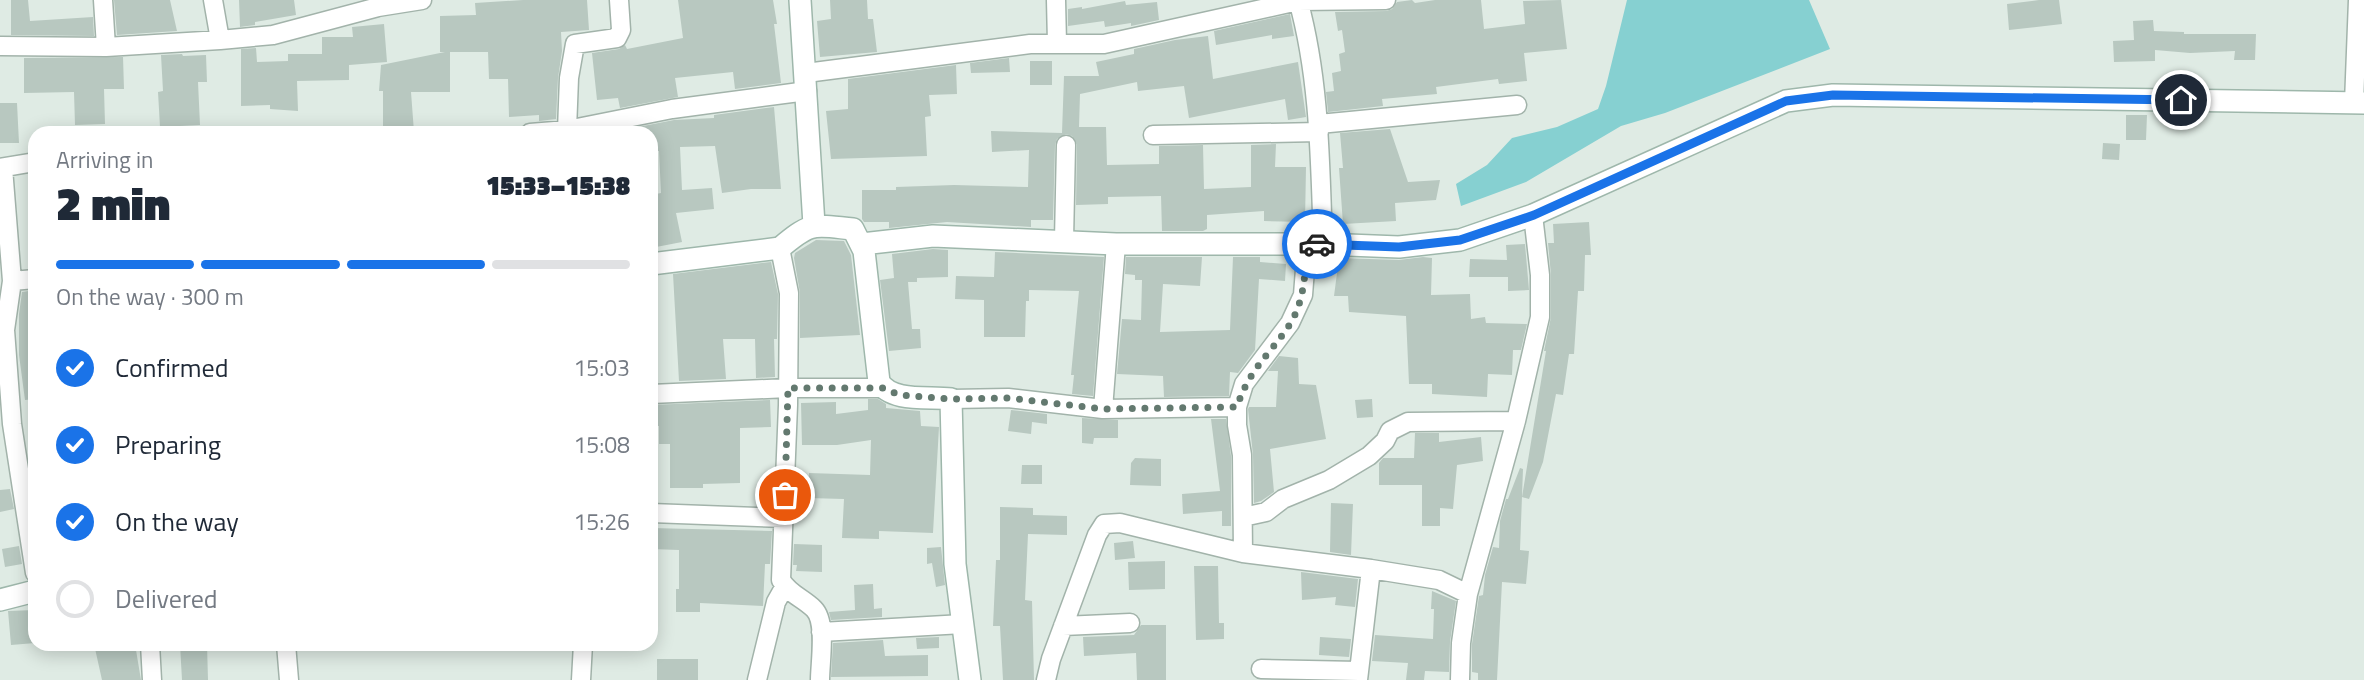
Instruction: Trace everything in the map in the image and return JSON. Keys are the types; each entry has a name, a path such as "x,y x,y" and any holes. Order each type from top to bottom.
{"street":[{"path":"103,0 106,47"},
{"path":"213,0 220,40"},
{"path":"0,46 106,47 273,35 378,4 422,0"},
{"path":"567,126 569,78 575,44 617,38 621,30 619,0"},
{"path":"800,0 814,225"},
{"path":"1056,0 1057,43"},
{"path":"587,126 806,82 1030,44 1104,44 1298,1 1385,0"},
{"path":"862,244 933,236 1116,243 1399,247 1460,240 1534,215 1786,101 1833,95 2359,103 2358,0"},
{"path":"1243,553 1242,455 1237,407 1244,384 1290,323 1303,295 1315,244 1319,128 1309,43 1298,1"},
{"path":"1153,135 1319,128 1517,106"},
{"path":"1064,240 1066,145"},
{"path":"28,163 1,168 12,281 5,330 12,424 28,528"},
{"path":"1460,680 1461,643 1468,594 1516,421 1541,317 1534,215"},
{"path":"658,263 780,248 814,225 853,229 864,251 879,382 883,388"},
{"path":"1103,409 1116,243"},
{"path":"780,248 789,293 785,518 781,580 814,608 821,622 820,680"},
{"path":"12,281 28,280"},
{"path":"658,394 788,388 883,388 899,395 951,399 1008,398 1103,409 1237,407"},
{"path":"951,399 956,564 970,680"},
{"path":"1243,517 1266,512 1283,499 1329,480 1369,456 1385,441 1390,431 1408,422 1516,421"},
{"path":"658,513 785,518"},
{"path":"1046,680 1063,626 1097,535 1104,524 1120,523 1243,553 1439,580 1468,594"},
{"path":"1261,669 1359,676 1371,569"},
{"path":"757,680 776,602 785,586"},
{"path":"0,600 28,593"},
{"path":"1063,626 1130,622"},
{"path":"821,632 962,624"},
{"path":"150,651 152,680"},
{"path":"287,651 289,680"},
{"path":"581,680 583,651"}],"water":[{"path":"1627,0 1809,0 1830,49 1665,113 1621,126 1526,182 1461,206 1456,184 1487,165 1512,138 1557,127 1598,109"}],"building":[{"path":"11,0 28,0 30,21 93,17 94,36 11,35"},
{"path":"114,0 170,0 177,31 117,35"},
{"path":"239,0 294,0 296,15 240,27"},
{"path":"587,0 589,30 561,32 556,119 539,121 539,115 509,117 508,79 489,79 488,52 450,52 450,92 411,92 414,126 383,126 383,91 379,91 381,65 445,52 440,52 440,16 476,15 475,3"},
{"path":"678,0 773,0 781,83 735,89 733,72 675,78 678,97 620,108 618,98 597,100 592,53 619,49 625,45 627,49 683,38"},
{"path":"830,0 867,0 868,19 873,19 877,52 820,57 817,21 831,19"},
{"path":"1412,0 1415,3 1481,0 1484,29 1525,24 1523,1 1561,0 1567,49 1524,53 1527,81 1499,84 1498,79 1436,87 1437,94 1382,99 1383,106 1328,112 1326,92 1334,91 1332,73 1341,71 1339,54 1345,52 1342,30 1338,31 1335,12 1387,11 1397,2"},
{"path":"2059,0 2062,24 2009,30 2007,4"},
{"path":"1125,1 1126,5 1157,2 1159,20 1131,26 1131,23 1105,27 1104,21 1068,26 1068,9"},
{"path":"1290,14 1294,36 1272,39 1272,35 1216,45 1214,31"},
{"path":"2153,20 2154,31 2184,34 2256,34 2255,60 2234,60 2235,51 2190,53 2155,50 2155,61 2114,62 2113,41 2134,40 2133,21"},
{"path":"384,24 387,62 349,65 349,80 297,81 298,111 270,109 270,105 241,106 241,49 256,48 257,62 288,61 288,54 322,54 322,37 353,37 352,27"},
{"path":"1208,36 1213,79 1298,62 1306,117 1288,120 1285,99 1189,118 1184,86 1138,91 1137,82 1080,94 1079,127 1106,127 1107,165 1159,164 1159,146 1203,145 1204,189 1251,187 1251,145 1276,144 1275,167 1306,167 1305,222 1264,221 1264,211 1207,215 1207,229 1203,231 1162,231 1161,196 1108,197 1108,204 1076,205 1077,145 1072,136 1066,134 1057,139 1055,145 1053,220 1031,220 1031,227 947,222 889,228 889,222 864,222 862,219 862,190 954,185 1028,187 1029,150 992,152 991,131 1062,133 1064,76 1099,76 1096,62 1134,54 1134,49"},
{"path":"161,55 206,55 207,82 198,82 200,125 160,126 158,92 163,91"},
{"path":"123,57 124,89 104,89 105,124 75,125 74,92 24,93 24,58"},
{"path":"1009,58 1010,72 971,73 970,63"},
{"path":"1030,61 1052,61 1052,85 1030,85"},
{"path":"956,65 957,94 929,95 931,116 925,117 927,156 831,159 826,111 848,109 848,79"},
{"path":"0,103 17,103 19,143 0,143"},
{"path":"774,107 781,189 722,193 715,146 680,147 682,190 712,188 714,209 676,213 682,242 658,247 658,194 661,193 658,126 643,126 674,120 714,118 714,115"},
{"path":"2126,115 2147,115 2146,140 2126,140"},
{"path":"1390,129 1408,182 1440,180 1436,200 1395,203 1396,221 1343,224 1339,168 1343,168 1340,133"},
{"path":"2103,143 2120,144 2119,160 2102,159"},
{"path":"1589,222 1591,255 1585,255 1584,291 1578,291 1574,354 1569,354 1563,395 1556,394 1543,462 1529,499 1522,497 1551,317 1548,243 1554,243 1553,224"},
{"path":"816,240 844,241 851,255 860,335 800,338 800,293 794,258 795,253"},
{"path":"1525,244 1529,290 1508,291 1508,277 1469,277 1470,259 1507,260 1506,245"},
{"path":"948,250 948,277 917,278 917,282 908,282 912,329 920,329 921,348 889,351 880,280 894,278 892,254"},
{"path":"995,252 1104,257 1093,396 1072,394 1074,375 1071,375 1079,291 1029,290 1025,337 984,337 984,300 955,299 956,276 994,277"},
{"path":"1126,257 1202,257 1200,286 1163,284 1160,332 1230,330 1233,257 1260,257 1260,262 1286,264 1285,281 1259,279 1255,350 1238,373 1230,372 1229,396 1164,397 1163,376 1117,374 1122,319 1141,320 1142,280 1135,280 1135,275 1125,274"},
{"path":"1339,258 1399,260 1432,258 1431,295 1470,294 1471,319 1485,317 1486,323 1527,324 1521,350 1513,350 1512,375 1488,374 1487,397 1432,394 1432,384 1409,384 1406,316 1349,312 1348,296 1334,296"},
{"path":"771,262 778,294 777,339 774,339 775,377 756,378 755,339 723,339 726,379 679,381 673,274"},
{"path":"28,291 28,400 25,400 19,355 22,292"},
{"path":"1279,356 1298,358 1299,384 1316,385 1326,439 1270,449 1274,492 1254,503 1248,409 1276,407 1278,371 1268,371"},
{"path":"868,399 878,399 886,404 886,408 920,411 921,426 939,427 933,533 879,531 879,539 842,538 844,499 808,498 809,473 870,475 871,440 837,445 802,445 801,403 836,402 836,414 868,410"},
{"path":"1372,399 1373,417 1357,418 1355,400"},
{"path":"770,400 771,427 740,428 740,483 703,484 703,488 670,488 670,444 659,444 658,405"},
{"path":"1011,410 1047,414 1047,424 1032,422 1031,434 1008,431"},
{"path":"1082,418 1118,420 1118,438 1094,438 1093,444 1082,443"},
{"path":"1211,419 1226,419 1231,456 1231,526 1222,526 1222,511 1183,514 1182,494 1220,491"},
{"path":"1415,433 1439,433 1439,442 1481,437 1483,461 1457,465 1453,509 1440,508 1440,526 1422,526 1422,485 1379,485 1379,463 1383,458 1414,458"},
{"path":"1135,458 1161,459 1161,486 1130,485 1131,463"},
{"path":"1022,465 1042,465 1042,484 1021,484"},
{"path":"1520,468 1523,469 1520,550 1529,551 1526,584 1502,582 1497,680 1478,680 1478,673 1472,672 1472,644 1479,596 1483,595 1485,575 1493,547 1499,548 1500,521 1506,499"},
{"path":"10,489 14,509 0,512 0,490"},
{"path":"1331,503 1353,504 1351,555 1330,552"},
{"path":"1000,507 1033,508 1033,515 1067,516 1067,535 1028,534 1025,600 1032,601 1034,680 1003,680 1000,626 993,626 996,560 1000,560"},
{"path":"658,528 772,531 770,564 765,564 763,606 700,603 700,612 676,612 679,550 658,549"},
{"path":"1133,541 1135,558 1115,560 1114,543"},
{"path":"794,544 822,545 822,572 796,571 797,565 793,565"},
{"path":"19,546 22,564 5,567 2,549"},
{"path":"941,547 945,585 936,587 932,563 927,564 927,548"},
{"path":"1165,561 1165,589 1129,590 1128,562"},
{"path":"1194,566 1218,566 1219,623 1224,623 1224,639 1196,640"},
{"path":"1301,572 1358,579 1355,607 1335,605 1336,597 1302,600"},
{"path":"873,584 874,609 882,608 882,617 831,620 829,612 855,610 854,585"},
{"path":"1432,591 1456,601 1449,672 1425,671 1424,680 1406,680 1408,663 1372,661 1375,635 1433,639"},
{"path":"28,610 28,644 11,645 8,611"},
{"path":"1141,625 1166,625 1166,680 1137,680 1136,653 1084,656 1083,637 1134,635"},
{"path":"939,637 939,648 917,649 916,638"},
{"path":"1320,637 1351,639 1349,657 1319,655"},
{"path":"883,640 885,656 928,655 928,676 831,677 833,643"},
{"path":"96,651 136,651 141,680 102,680"},
{"path":"180,651 207,651 208,680 182,680"},
{"path":"657,659 698,659 698,680 657,680"}],"way so far":[{"path":"785,495 788,388 883,388 899,395 951,399 1008,398 1103,409 1237,407 1244,384 1290,323 1303,295 1307,244 1317,244"}],"route":[{"path":"1317,244 1399,247 1460,240 1534,215 1786,101 1833,95 2181,100"}]}
